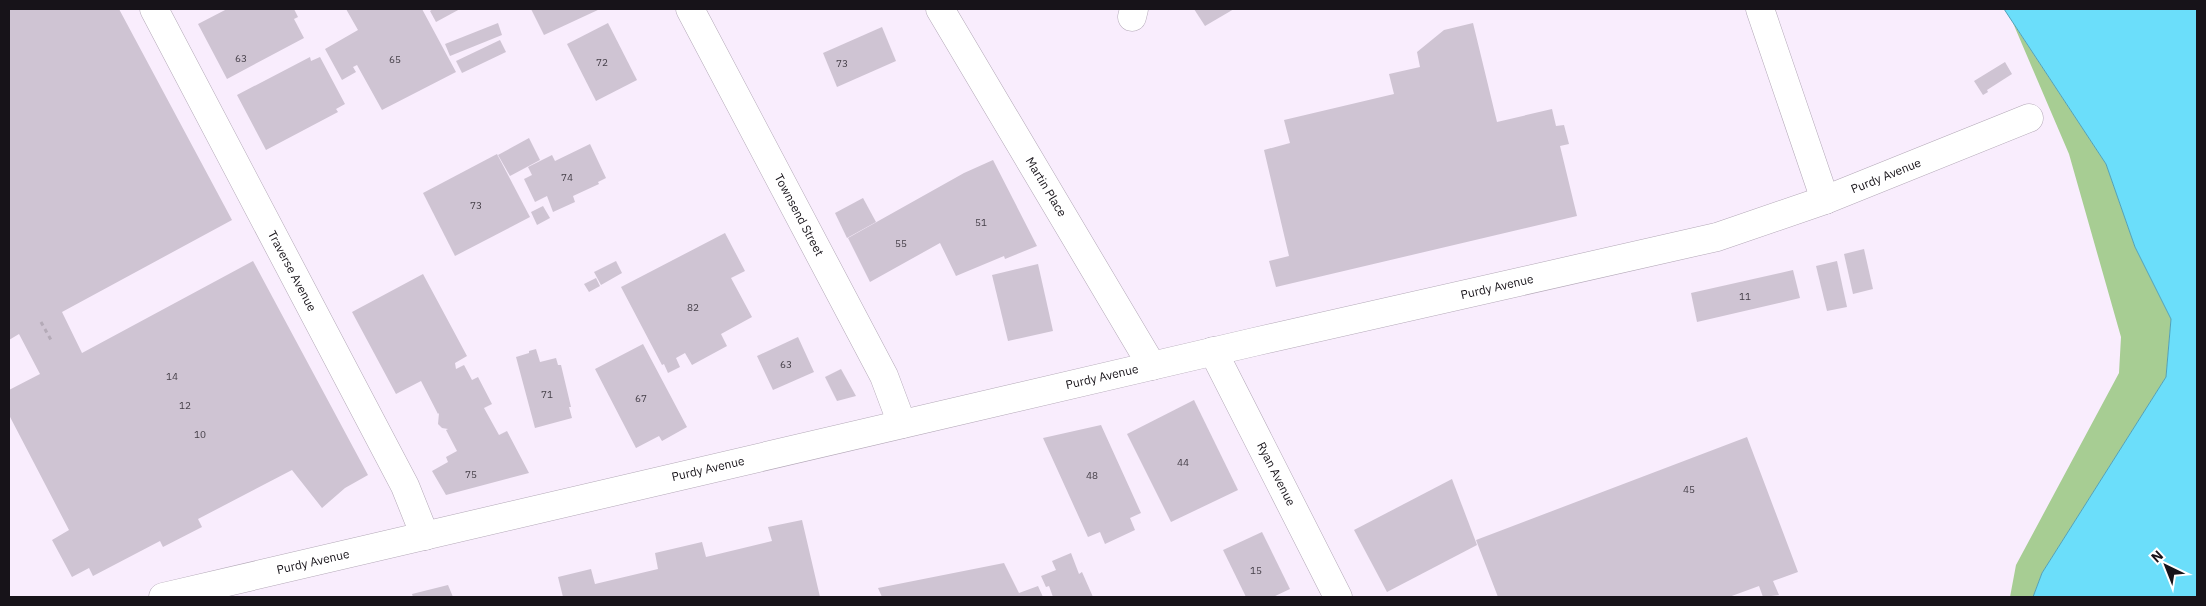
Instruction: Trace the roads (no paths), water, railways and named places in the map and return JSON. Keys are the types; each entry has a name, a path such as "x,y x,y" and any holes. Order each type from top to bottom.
{"street":[{"name":"Traverse Avenue","path":"154,9 405,486 425,536"},
{"name":"Townsend Street","path":"690,9 884,376 902,424"},
{"name":"Martin Place","path":"940,9 1152,366"},
{"path":"1760,9 1825,200"},
{"name":"Purdy Avenue","path":"163,597 1152,366 1717,237 1825,200 2029,118"},
{"name":"Ryan Avenue","path":"1213,352 1338,597"}],"water":[{"path":"2004,9 2197,9 2197,597 2033,597 2042,573 2166,377 2171,319 2135,247 2106,164"}]}
